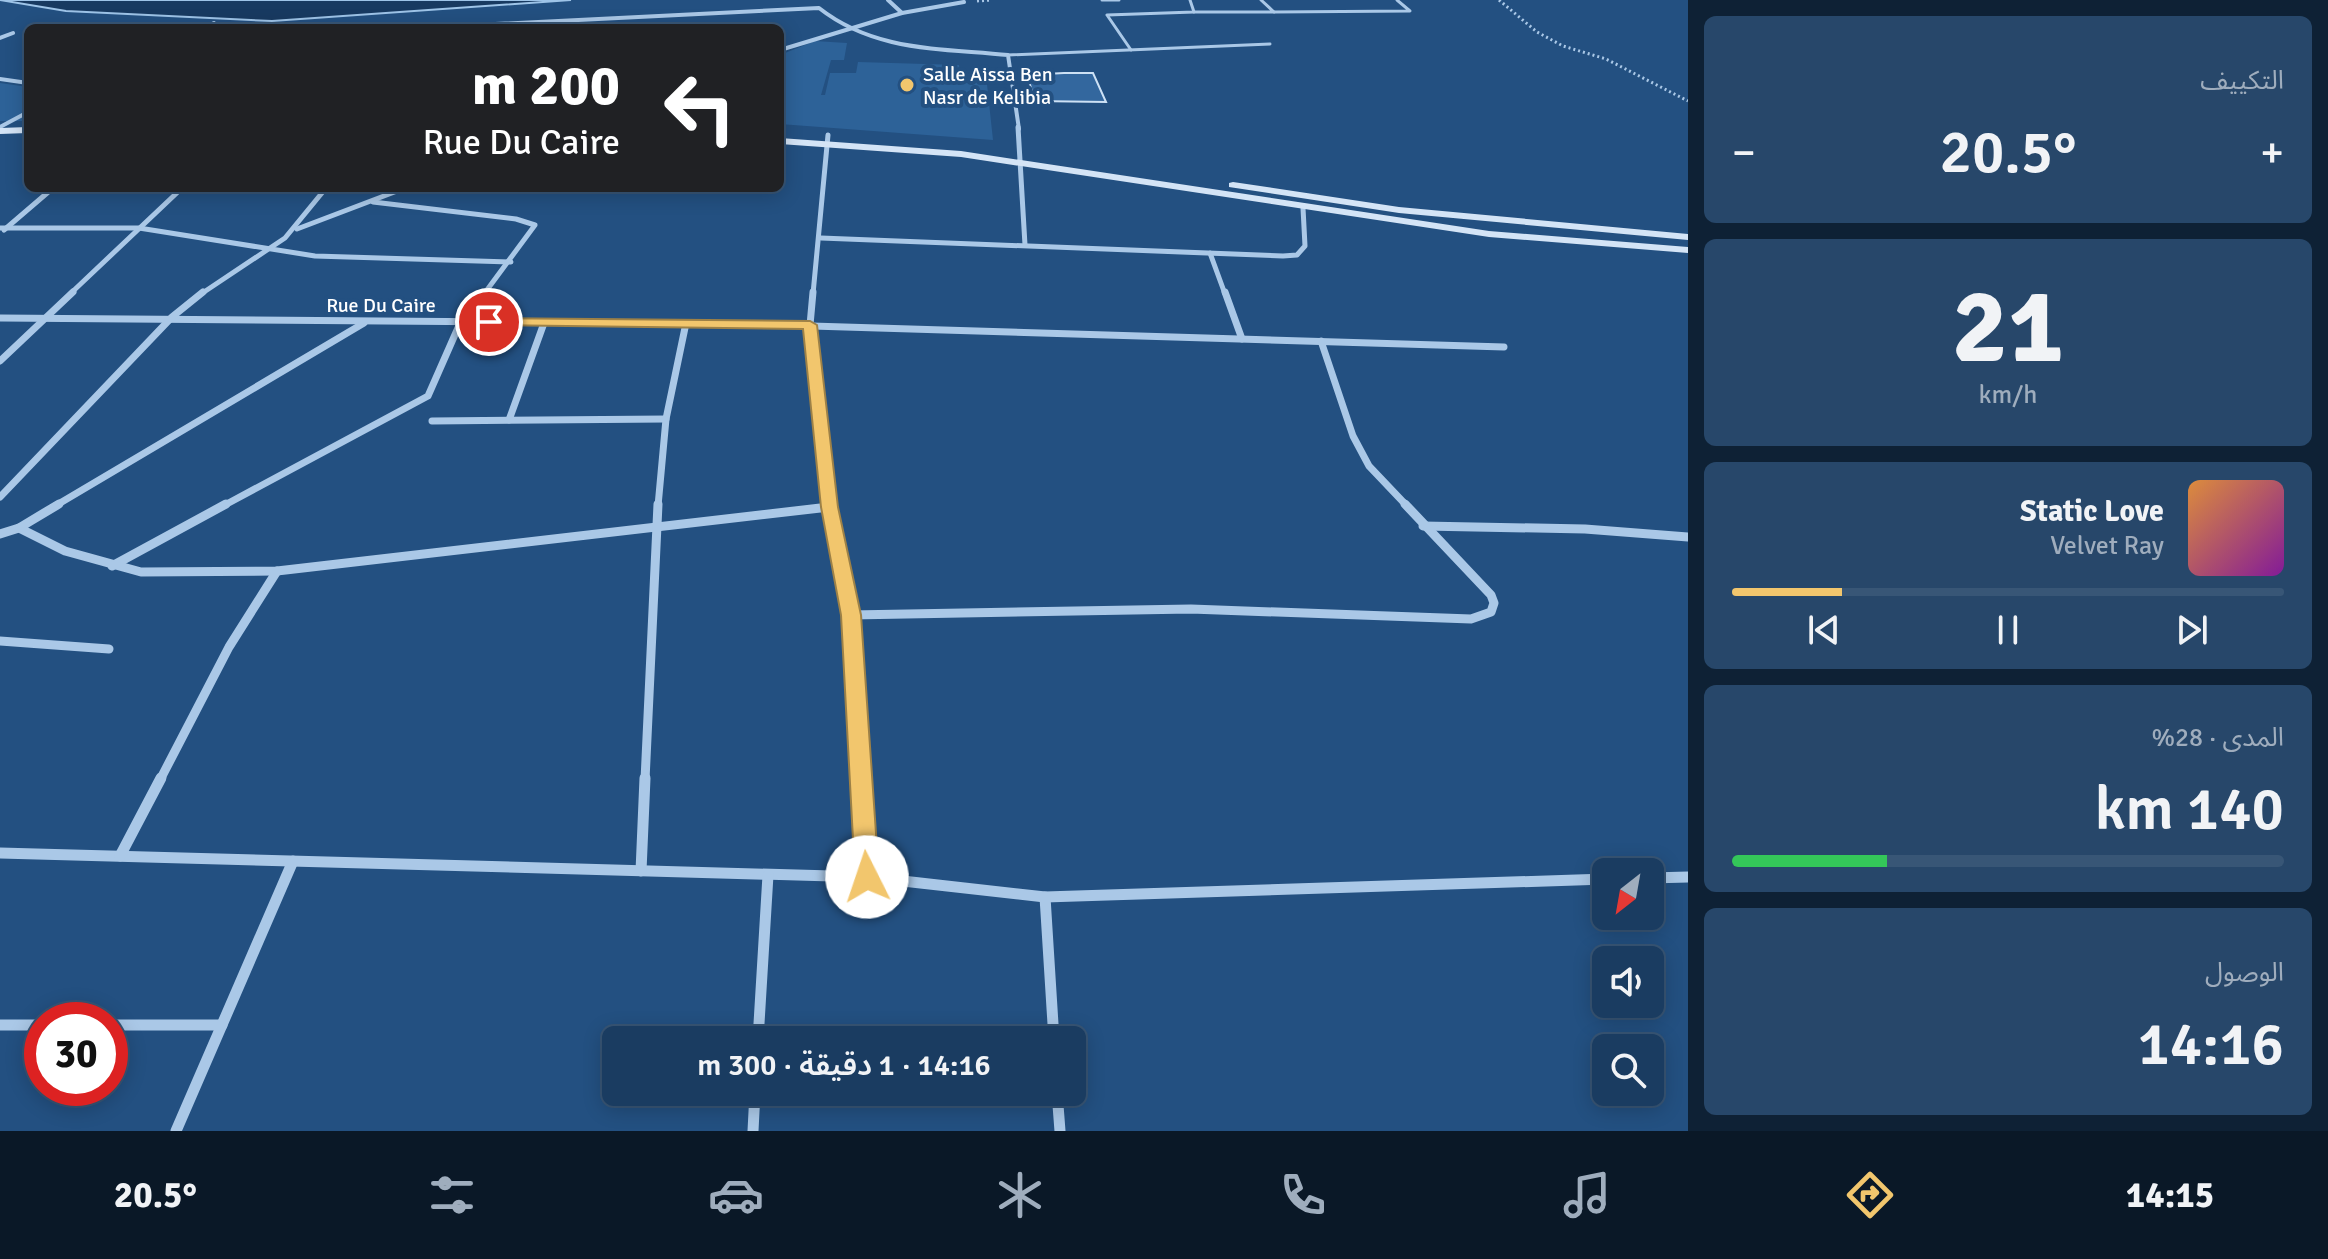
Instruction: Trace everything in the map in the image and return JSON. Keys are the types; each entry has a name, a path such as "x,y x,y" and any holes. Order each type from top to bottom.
{"main road":[{"path":"0,129 24,130"},
{"path":"784,134 900,148 1022,158 1399,210 1688,237"},
{"path":"0,139 24,138"},
{"path":"784,141 827,139"},
{"path":"1022,158 1303,208 1489,234 1688,250"}],"street":[{"path":"809,0 846,29 911,46 1008,55 1022,158 1025,245"},
{"path":"888,0 902,13"},
{"path":"784,49 902,13 964,2"},
{"path":"499,24 819,8"},
{"path":"623,18 623,24"},
{"path":"0,38 13,33"},
{"path":"0,79 24,82"},
{"path":"0,129 24,114"},
{"path":"827,139 821,238 810,325 829,507 851,615 867,877"},
{"path":"2,230 48,192"},
{"path":"0,361 178,192"},
{"path":"0,497 172,317 211,286 270,250 296,229 323,192"},
{"path":"296,229 396,192"},
{"path":"112,566 428,396 441,373 461,321 511,262 535,225 531,222 373,202"},
{"path":"821,238 1297,255 1305,246 1303,208"},
{"path":"2,230 139,228 315,256 511,262"},
{"path":"1210,253 1242,339"},
{"name":"Rue Du Caire","path":"0,318 172,317 365,323 461,321 810,325 1504,347"},
{"path":"0,534 19,528 365,323"},
{"path":"509,420 544,323"},
{"path":"641,871 657,526 666,419 686,323"},
{"path":"851,615 1191,609 1471,619 1491,612 1494,603 1491,595 1369,466 1353,436 1321,341"},
{"path":"432,421 666,419"},
{"path":"19,528 65,551 112,566 163,573 277,571 829,507"},
{"path":"1423,526 1585,529 1688,537"},
{"path":"120,856 229,647 277,571"},
{"path":"0,641 109,649"},
{"path":"0,853 867,877 1045,897 1592,879"},
{"path":"176,1131 293,861"},
{"path":"759,1026 768,875"},
{"path":"1664,878 1688,877"},
{"path":"1045,897 1053,1026"},
{"path":"0,1025 24,1025"},
{"path":"128,1025 222,1025"},
{"path":"753,1131 754,1106"},
{"path":"1058,1106 1060,1131"}],"lane":[{"path":"1102,0 1119,0"},
{"path":"1190,0 1194,12"},
{"path":"1261,0 1274,12"},
{"path":"1131,50 1107,15 1410,11 1397,0"},
{"path":"1008,55 1270,44"}],"path":[{"path":"1499,0 1537,32 1563,46 1606,59 1688,101"}],"shaded area":[{"path":"0,0 571,0 272,21 66,11"},
{"path":"815,41 847,43 844,60 831,60 821,95 825,95 830,73 856,73 858,62 959,65 960,74 986,75 993,140 784,124 784,53"},
{"path":"0,83 24,86 24,121 0,121"}],"building":[{"path":"1093,73 1106,102 1035,101 1027,75"}],"place":[{"name":"Salle Aissa Ben Nasr de Kelibia","path":"907,85"}],"route":[{"path":"489,322 810,325 829,507 851,615 867,877"}]}
